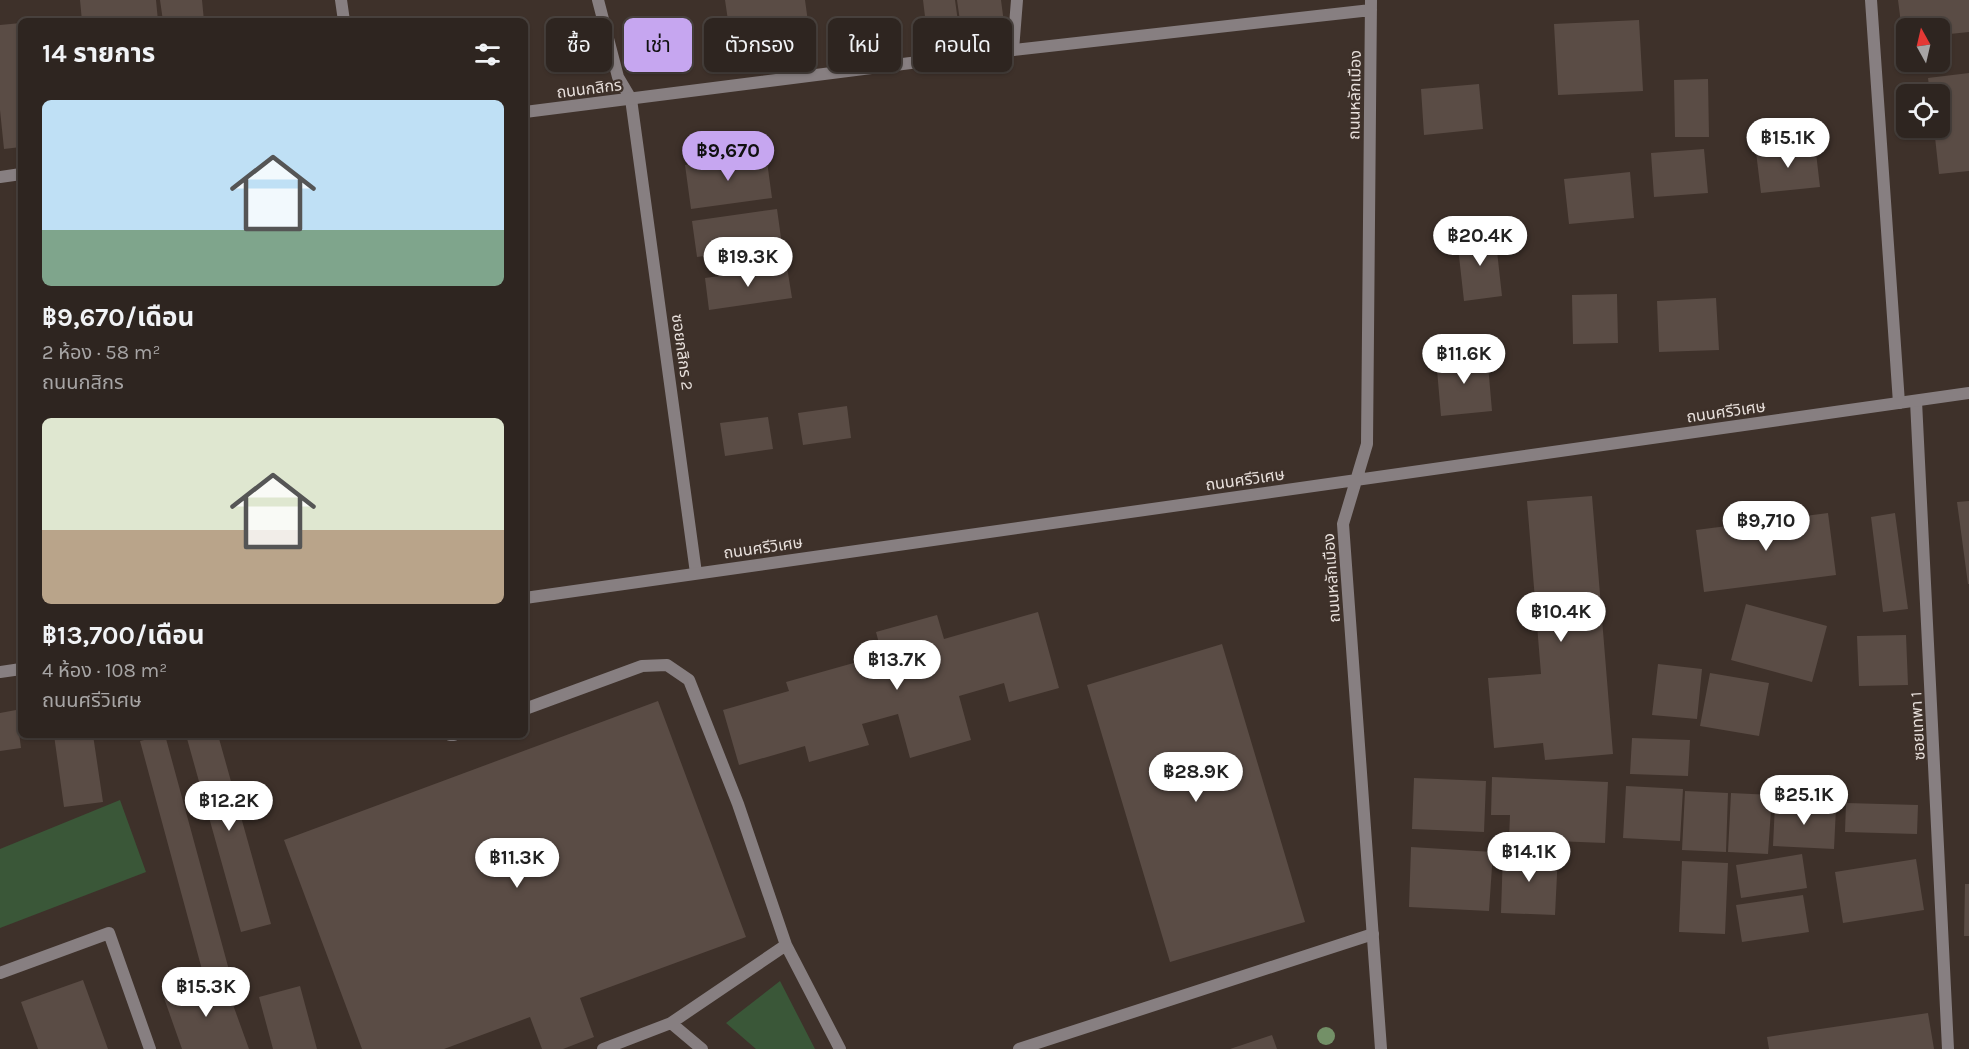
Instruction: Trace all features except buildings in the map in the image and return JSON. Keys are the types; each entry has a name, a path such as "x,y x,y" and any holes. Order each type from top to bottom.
{"street":[{"path":"341,0 344,18"},
{"path":"598,0 618,77 631,99"},
{"path":"1013,50 1017,0"},
{"path":"1872,0 1899,403"},
{"name":"ถนนกสิกร","path":"528,112 1371,5"},
{"name":"ถนนหลักเมือง","path":"1371,5 1367,444 1343,524 1381,1049"},
{"name":"ซอยกสิกร 2","path":"631,99 696,573"},
{"path":"0,177 18,174"},
{"name":"ถนนศรีวิเศษ","path":"528,598 1969,393"},
{"name":"ซอยเทพา 1","path":"1916,401 1948,1049"},
{"path":"528,708 642,666 667,664 689,680 738,804 786,945 840,1049"},
{"path":"0,672 18,669"},
{"path":"0,973 109,933 150,1049"},
{"path":"1020,1049 1373,934"},
{"path":"603,1049 671,1023 786,945"},
{"path":"671,1023 702,1049"}],"green space":[{"path":"120,800 146,872 0,928 0,849"},
{"path":"780,981 815,1049 756,1049 726,1023"}]}
